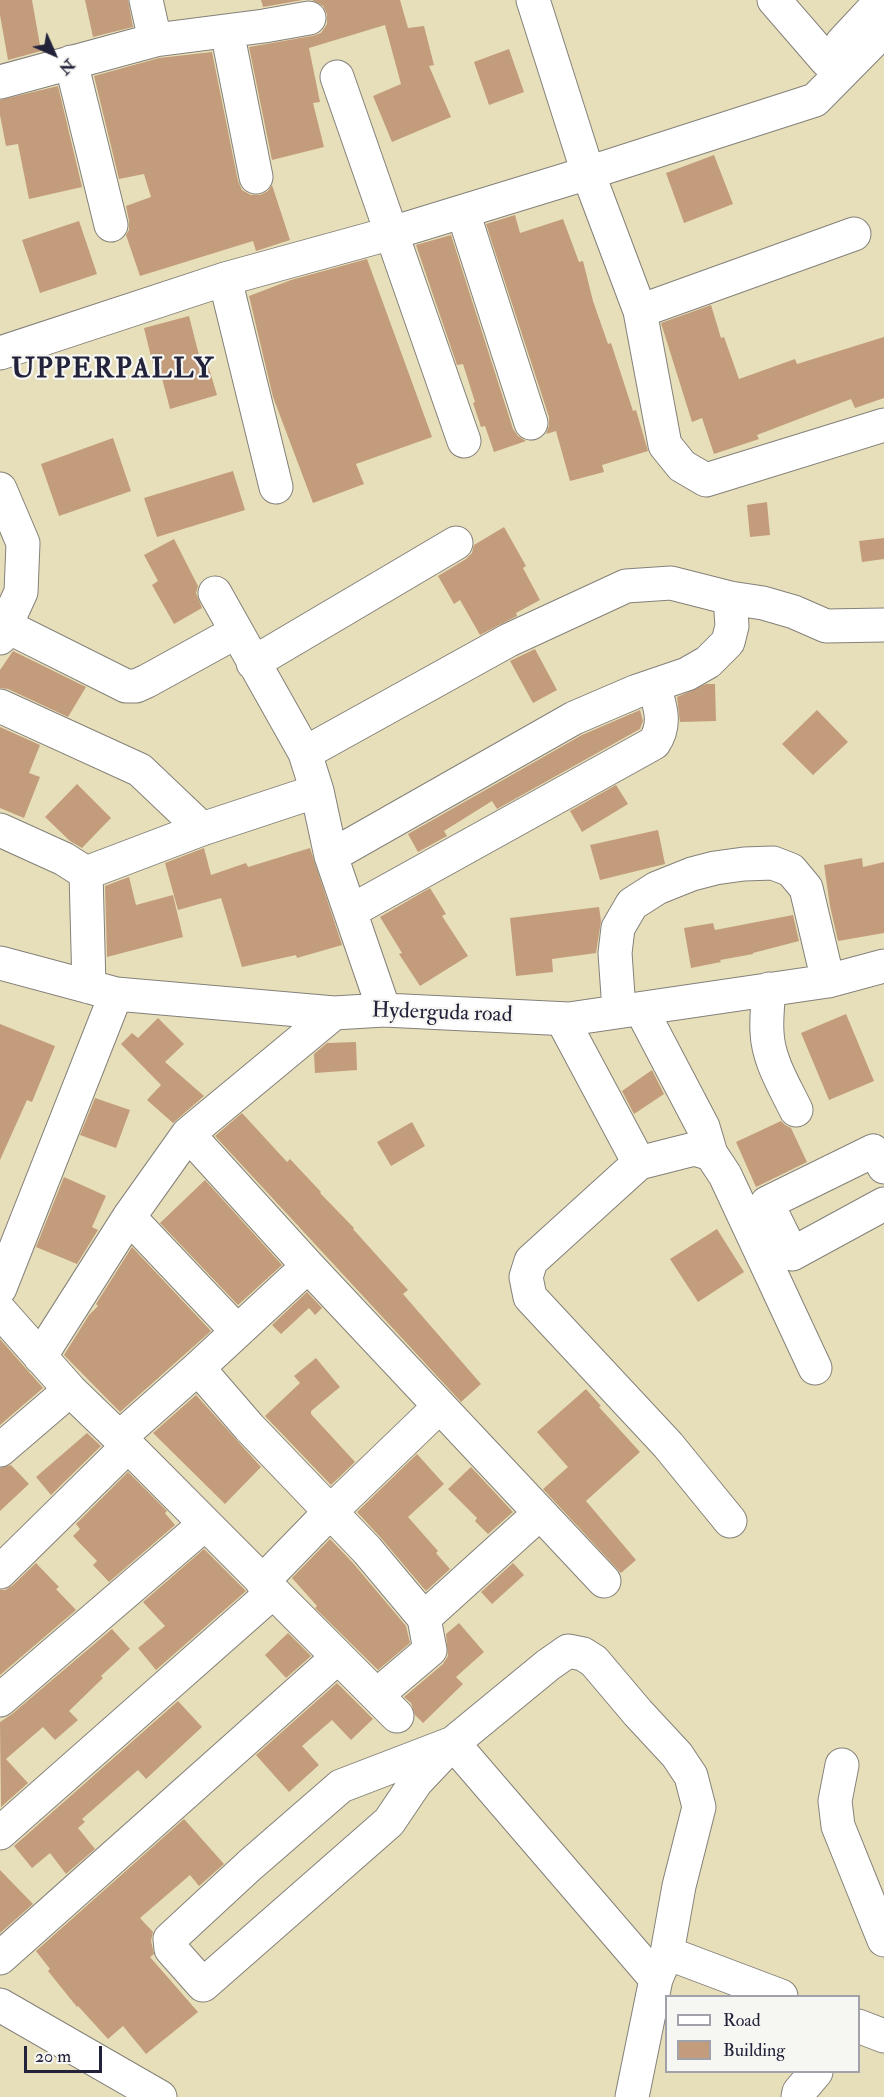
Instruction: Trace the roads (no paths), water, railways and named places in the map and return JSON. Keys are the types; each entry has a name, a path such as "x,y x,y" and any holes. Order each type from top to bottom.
{"street":[{"path":"146,0 155,40"},
{"path":"533,0 588,173 640,311 665,446 682,466 706,480 884,425"},
{"path":"774,0 834,66"},
{"path":"0,352 225,279 463,212 815,100 834,66 882,0"},
{"path":"0,82 155,40 309,18"},
{"path":"834,66 884,30"},
{"path":"226,31 256,177"},
{"path":"71,62 111,225"},
{"path":"337,77 464,441"},
{"path":"463,212 531,423"},
{"path":"640,311 854,234"},
{"path":"225,279 276,487"},
{"path":"0,489 23,543 21,592 3,632 126,686 136,686 147,681 236,632"},
{"path":"253,663 456,543"},
{"path":"305,753 508,640 626,586 671,583 730,598 763,603 794,612 826,626 884,625"},
{"path":"214,593 305,753 317,791 331,856 384,1011"},
{"path":"331,856 574,718 687,674 708,662 728,642 732,626 730,598"},
{"path":"351,911 654,743 660,734 663,721 654,686"},
{"path":"0,706 140,770 202,829"},
{"path":"86,873 202,829 317,791"},
{"path":"0,830 64,859 86,873 102,991 0,1288"},
{"path":"828,981 806,888 791,870 773,863 725,866 692,874 657,888 632,904 618,928 615,953 630,1010 703,1127 711,1154 773,1246 792,1254 884,1204"},
{"name":"Hyderguda road","path":"0,963 102,991 334,1013 384,1011 562,1019 828,981 884,966"},
{"path":"768,989 767,1032 770,1051 796,1110"},
{"path":"40,1357 129,1217 188,1134 334,1013"},
{"path":"562,1019 639,1163"},
{"path":"188,1134 439,1407 604,1581"},
{"path":"711,1154 694,1149 639,1163 531,1261 526,1277 530,1297 668,1445 730,1521"},
{"path":"815,1368 773,1246 767,1203 873,1151 884,1167"},
{"path":"129,1217 237,1331"},
{"path":"0,1572 198,1368 308,1266"},
{"path":"0,1311 70,1390 387,1706 430,1650 424,1618 367,1550 249,1427 198,1368"},
{"path":"0,1450 70,1390"},
{"path":"0,1833 267,1587 331,1511 439,1407"},
{"path":"424,1618 539,1514"},
{"path":"0,1700 205,1524"},
{"path":"453,1743 341,1786 250,1865 170,1939 171,1949 203,1985 389,1822 416,1782 453,1743 568,1651 583,1654 594,1661 677,1755 691,1776 699,1807 632,2097"},
{"path":"0,1958 338,1658"},
{"path":"453,1743 661,1966 776,1995"},
{"path":"842,1764 835,1801 838,1826 884,1940"},
{"path":"0,2005 160,2097"},
{"path":"860,2027 884,2036"},
{"path":"860,2045 884,2036"},
{"path":"798,2097 799,2092 815,2073"}],"district":[{"name":"UPPERPALLY","path":"113,371"}]}
